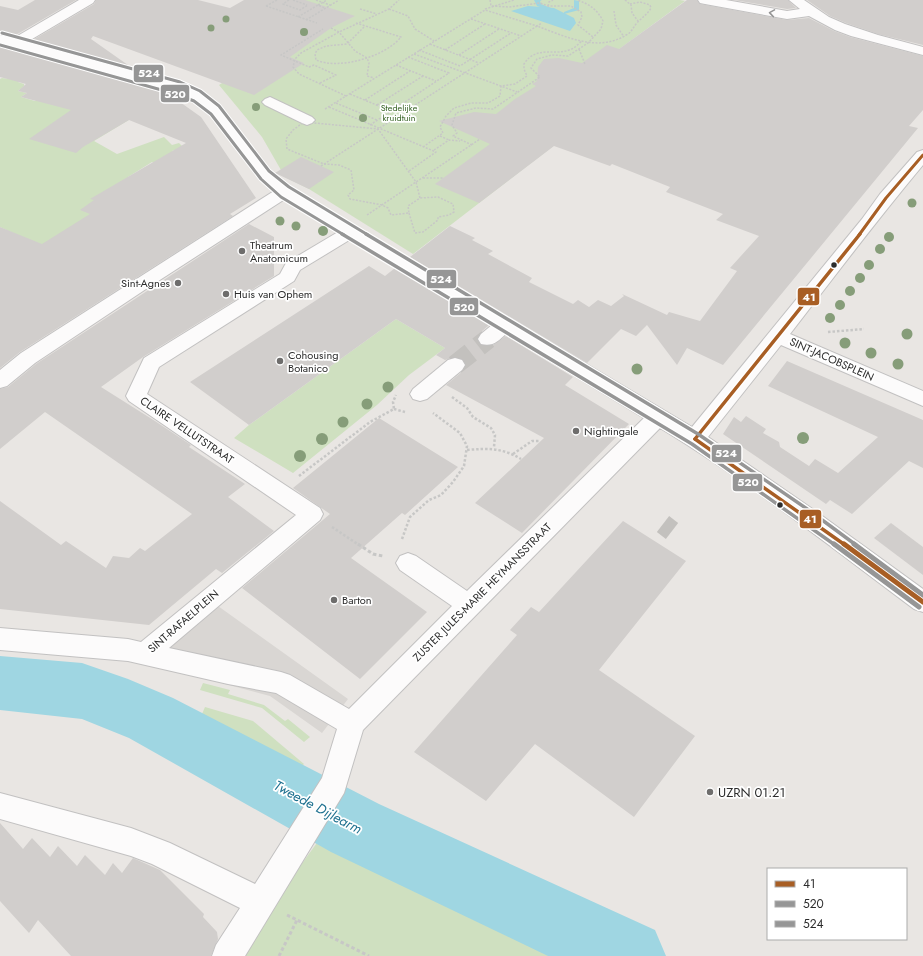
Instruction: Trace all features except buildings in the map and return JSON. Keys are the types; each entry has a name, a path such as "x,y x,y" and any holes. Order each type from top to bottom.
{"street":[{"path":"8,41 88,0"},
{"path":"705,0 786,15 811,12"},
{"path":"796,0 811,12 857,33 923,51"},
{"path":"8,41 178,88 197,96 215,110 265,175 285,192 695,439 806,516 923,602"},
{"path":"270,102 305,121"},
{"name":"SINT-JACOBSPLEIN","path":"923,155 886,198 864,229 778,336 923,399"},
{"path":"0,380 28,358 285,192"},
{"name":"CLAIRE VELLUTSTRAAT","path":"312,514 136,396 151,363 288,277 292,267 350,232"},
{"path":"488,339 505,325"},
{"path":"695,439 778,336"},
{"path":"420,394 455,365"},
{"name":"ZUSTER JULES-MARIE HEYMANSSTRAAT","path":"227,956 334,784 352,724 658,417"},
{"name":"SINT-RAFAELPLEIN","path":"145,654 312,514"},
{"path":"408,563 469,605"},
{"path":"0,639 128,650 228,673 281,683 352,724"},
{"path":"0,806 131,842 160,853 260,902"}],"path":[{"path":"277,0 266,6 317,23"},
{"path":"282,0 287,1"},
{"path":"289,0 283,4 300,10 308,5 293,0"},
{"path":"302,3 306,0"},
{"path":"316,0 331,5"},
{"path":"298,17 327,0"},
{"path":"306,20 338,0"},
{"path":"346,96 299,74 294,67 294,61 301,53 356,23 389,9 400,0"},
{"path":"490,0 491,6"},
{"path":"409,213 391,215 388,208 382,205 350,199 348,195 354,190 352,170 339,165 322,165 287,149 286,139 293,130 305,121 491,6 514,0"},
{"path":"548,6 549,2 553,0"},
{"path":"472,144 452,136 457,133 452,125 456,113 476,108 493,109 540,77 531,68 537,59 552,55 568,56 588,43 601,29 603,21 599,13 588,4 577,0"},
{"path":"625,0 630,4 632,13 638,21"},
{"path":"485,10 588,43 598,44 624,37 634,29 638,21 649,13 651,8 650,5 641,1 630,4"},
{"path":"491,6 509,7 540,3 548,6 571,6 580,11 582,17 578,25 593,37"},
{"path":"318,5 325,8"},
{"path":"304,7 319,12"},
{"path":"360,9 377,14"},
{"path":"389,9 408,16 415,29 434,42"},
{"path":"614,11 616,25 624,37"},
{"path":"304,13 312,16"},
{"path":"470,19 521,36"},
{"path":"313,22 318,20"},
{"path":"356,23 393,33 401,37 392,47 367,58 330,64 318,62 316,60 315,57 317,50 322,47 342,46 348,44 365,26"},
{"path":"322,165 542,23"},
{"path":"445,50 485,24"},
{"path":"331,28 346,38 348,44 355,51 367,58 369,63 367,76 374,79"},
{"path":"319,83 336,75 314,65 309,67 281,54 323,29"},
{"path":"459,55 499,29"},
{"path":"419,50 460,66 512,33"},
{"path":"501,86 515,84 527,76 523,71 523,65 527,59 536,54 556,51 567,52 582,41"},
{"path":"430,44 480,63"},
{"path":"579,49 585,64"},
{"path":"414,54 517,93"},
{"path":"370,125 449,73 408,57"},
{"path":"396,65 437,81"},
{"path":"365,100 410,71"},
{"path":"377,105 423,76"},
{"path":"423,146 443,133 440,127 446,114 453,108 479,102 488,103 500,96 501,86"},
{"path":"350,94 391,111"},
{"path":"336,102 377,120"},
{"path":"329,107 378,129 433,150"},
{"path":"305,121 378,129 416,182 420,198"},
{"path":"440,136 449,140 463,141"},
{"path":"367,215 480,139"},
{"path":"433,150 449,140"},
{"path":"408,171 436,152 433,150"},
{"path":"423,178 443,178"},
{"path":"438,197 453,204 454,212 449,215 438,217 438,220 423,232 415,233 409,213 408,206 420,198 438,197"},
{"path":"394,409 393,402 398,392"},
{"path":"450,396 467,408 472,417 491,428 495,435 496,443 494,447"},
{"path":"278,492 370,422 394,409 408,412"},
{"path":"408,563 400,544 410,517 430,500 441,495 453,482 464,466 467,450 467,446 460,433 431,412"},
{"path":"513,454 532,441 540,441"},
{"path":"467,450 494,447 513,454 521,460"},
{"path":"312,514 373,554 408,563"},
{"path":"280,956 297,920 369,956"}],"green space":[{"name":"Stedelijke kruidtuin","path":"264,0 685,1 607,58 552,147 413,254 309,189 285,177 262,137 219,85 275,49"},
{"path":"0,79 18,80 18,82 24,84 24,86 18,91 27,93 21,97 35,101 48,93 142,112 94,141 117,154 164,137 172,145 179,143 183,147 172,151 184,172 176,176 152,162 128,177 140,184 99,273 0,227"},
{"path":"396,319 445,348 409,375 377,405 293,473 234,438 249,425"},
{"path":"203,683 230,690 228,694 264,705 285,721 288,719 310,737 304,742 262,708 200,690"},
{"path":"205,707 253,721 304,764 302,766 202,714"},
{"path":"322,836 376,869 561,956 241,956 265,914"}],"shaded area":[{"path":"218,606 348,699 322,733 270,696 150,664"}],"water":[{"path":"528,6 554,8 574,18 576,23 570,31 511,11"}],"waterway":[{"path":"539,0 537,0 539,5 548,8"},
{"path":"566,13 577,9 576,1"},
{"name":"Tweede Dijlearm","path":"0,683 82,691 106,699 151,718 355,828 629,956"}],"tunnel":[{"path":"455,365 488,339"},
{"path":"663,524 672,531"}],"transit line":[{"name":"524","path":"2,33 180,82 200,91 219,106 269,171 289,187 698,434 810,511 923,595"},
{"name":"520","path":"0,45 176,94 194,101 211,114 261,179 281,197 692,444 803,521 919,607"},
{"name":"41","path":"695,439 868,223 886,198 923,155"},
{"name":"41","path":"695,439 806,516 923,602"}],"place":[{"name":"Theatrum Anatomicum","path":"242,251"},
{"name":"Sint-Agnes","path":"178,283"},
{"name":"Huis van Ophem","path":"226,294"},
{"name":"Cohousing Botanico","path":"280,361"},
{"name":"Nightingale","path":"576,431"},
{"name":"Barton","path":"334,600"},
{"name":"UZRN 01.21","path":"710,792"}]}
